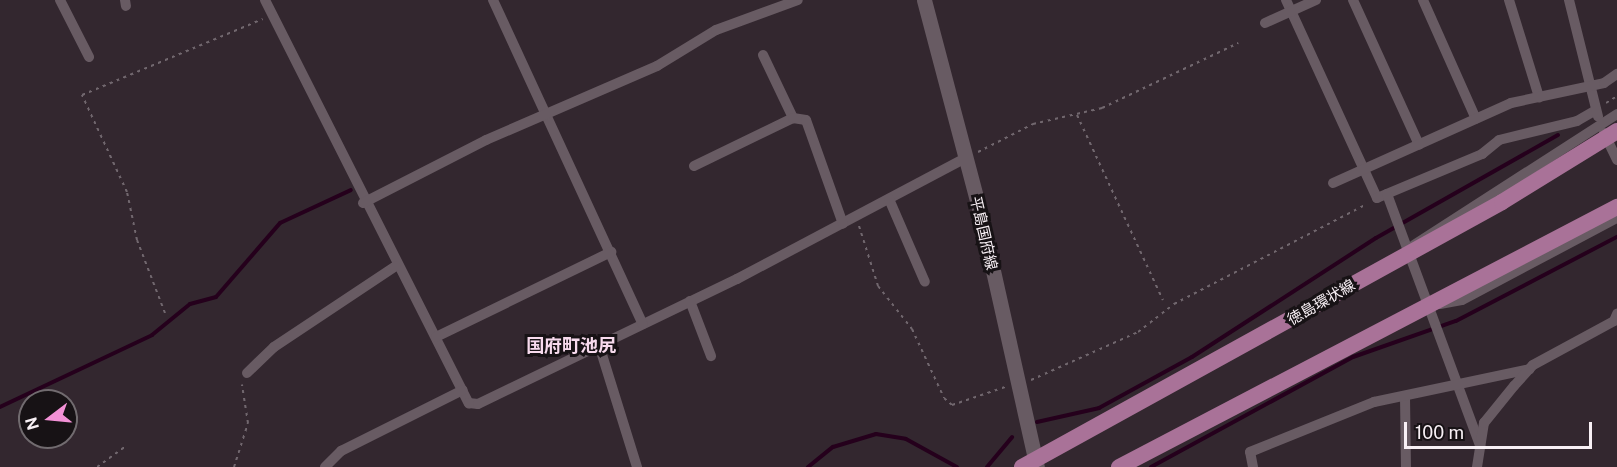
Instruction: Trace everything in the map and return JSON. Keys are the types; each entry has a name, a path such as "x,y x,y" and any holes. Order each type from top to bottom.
{"main road":[{"name":"平島国府線","path":"924,0 1018,383 1031,465"},
{"name":"徳島環状線","path":"1031,465 1408,252 1502,202 1617,131"},
{"path":"1119,467 1617,207"}],"street":[{"path":"60,0 88,57"},
{"path":"265,0 363,203 469,403 478,404 690,301 855,218 964,159"},
{"path":"494,0 549,114 643,324"},
{"path":"363,203 549,114 657,66 716,30 798,0"},
{"path":"1286,0 1363,170 1382,196 1399,227 1480,446"},
{"path":"1265,23 1316,0"},
{"path":"1353,0 1419,145"},
{"path":"1423,0 1476,119"},
{"path":"1509,0 1539,97"},
{"path":"1569,0 1600,124 1617,160"},
{"path":"763,55 793,118"},
{"path":"1333,183 1476,119 1539,97 1590,86 1617,75"},
{"path":"1382,196 1482,154 1499,140 1577,121 1596,110"},
{"path":"1408,252 1458,212 1617,114"},
{"path":"694,166 793,118 806,120 814,132 843,224"},
{"path":"890,199 925,282"},
{"path":"1429,306 1462,300 1617,218"},
{"path":"436,337 611,252"},
{"path":"918,266 930,261"},
{"path":"247,373 274,347 396,266"},
{"path":"690,301 711,356"},
{"path":"1253,467 1250,452 1374,402 1530,369 1616,321"},
{"path":"598,345 637,467"},
{"path":"1477,467 1484,423 1530,369"},
{"path":"325,467 341,451 463,390"},
{"path":"1405,397 1406,467"}],"path":[{"path":"165,313 138,240 127,192 82,95 273,15"},
{"path":"964,159 1033,124 1077,115 1238,43"},
{"path":"1077,115 1163,300"},
{"path":"855,218 878,286 912,329 944,398 952,405 1018,383 1138,332 1174,304 1382,196"},
{"path":"234,467 246,435 242,385 247,373"},
{"path":"97,467 126,446"}],"waterway":[{"path":"1037,422 1099,408 1192,357 1376,238 1558,135"},
{"path":"0,407 152,335 190,304 216,297 280,223 351,190"},
{"path":"1151,467 1353,357 1456,321 1617,237"},
{"path":"808,467 833,447 876,434 906,439 957,467"},
{"path":"987,467 1012,437"}],"district":[{"name":"国府町池尻","path":"571,346"}]}
